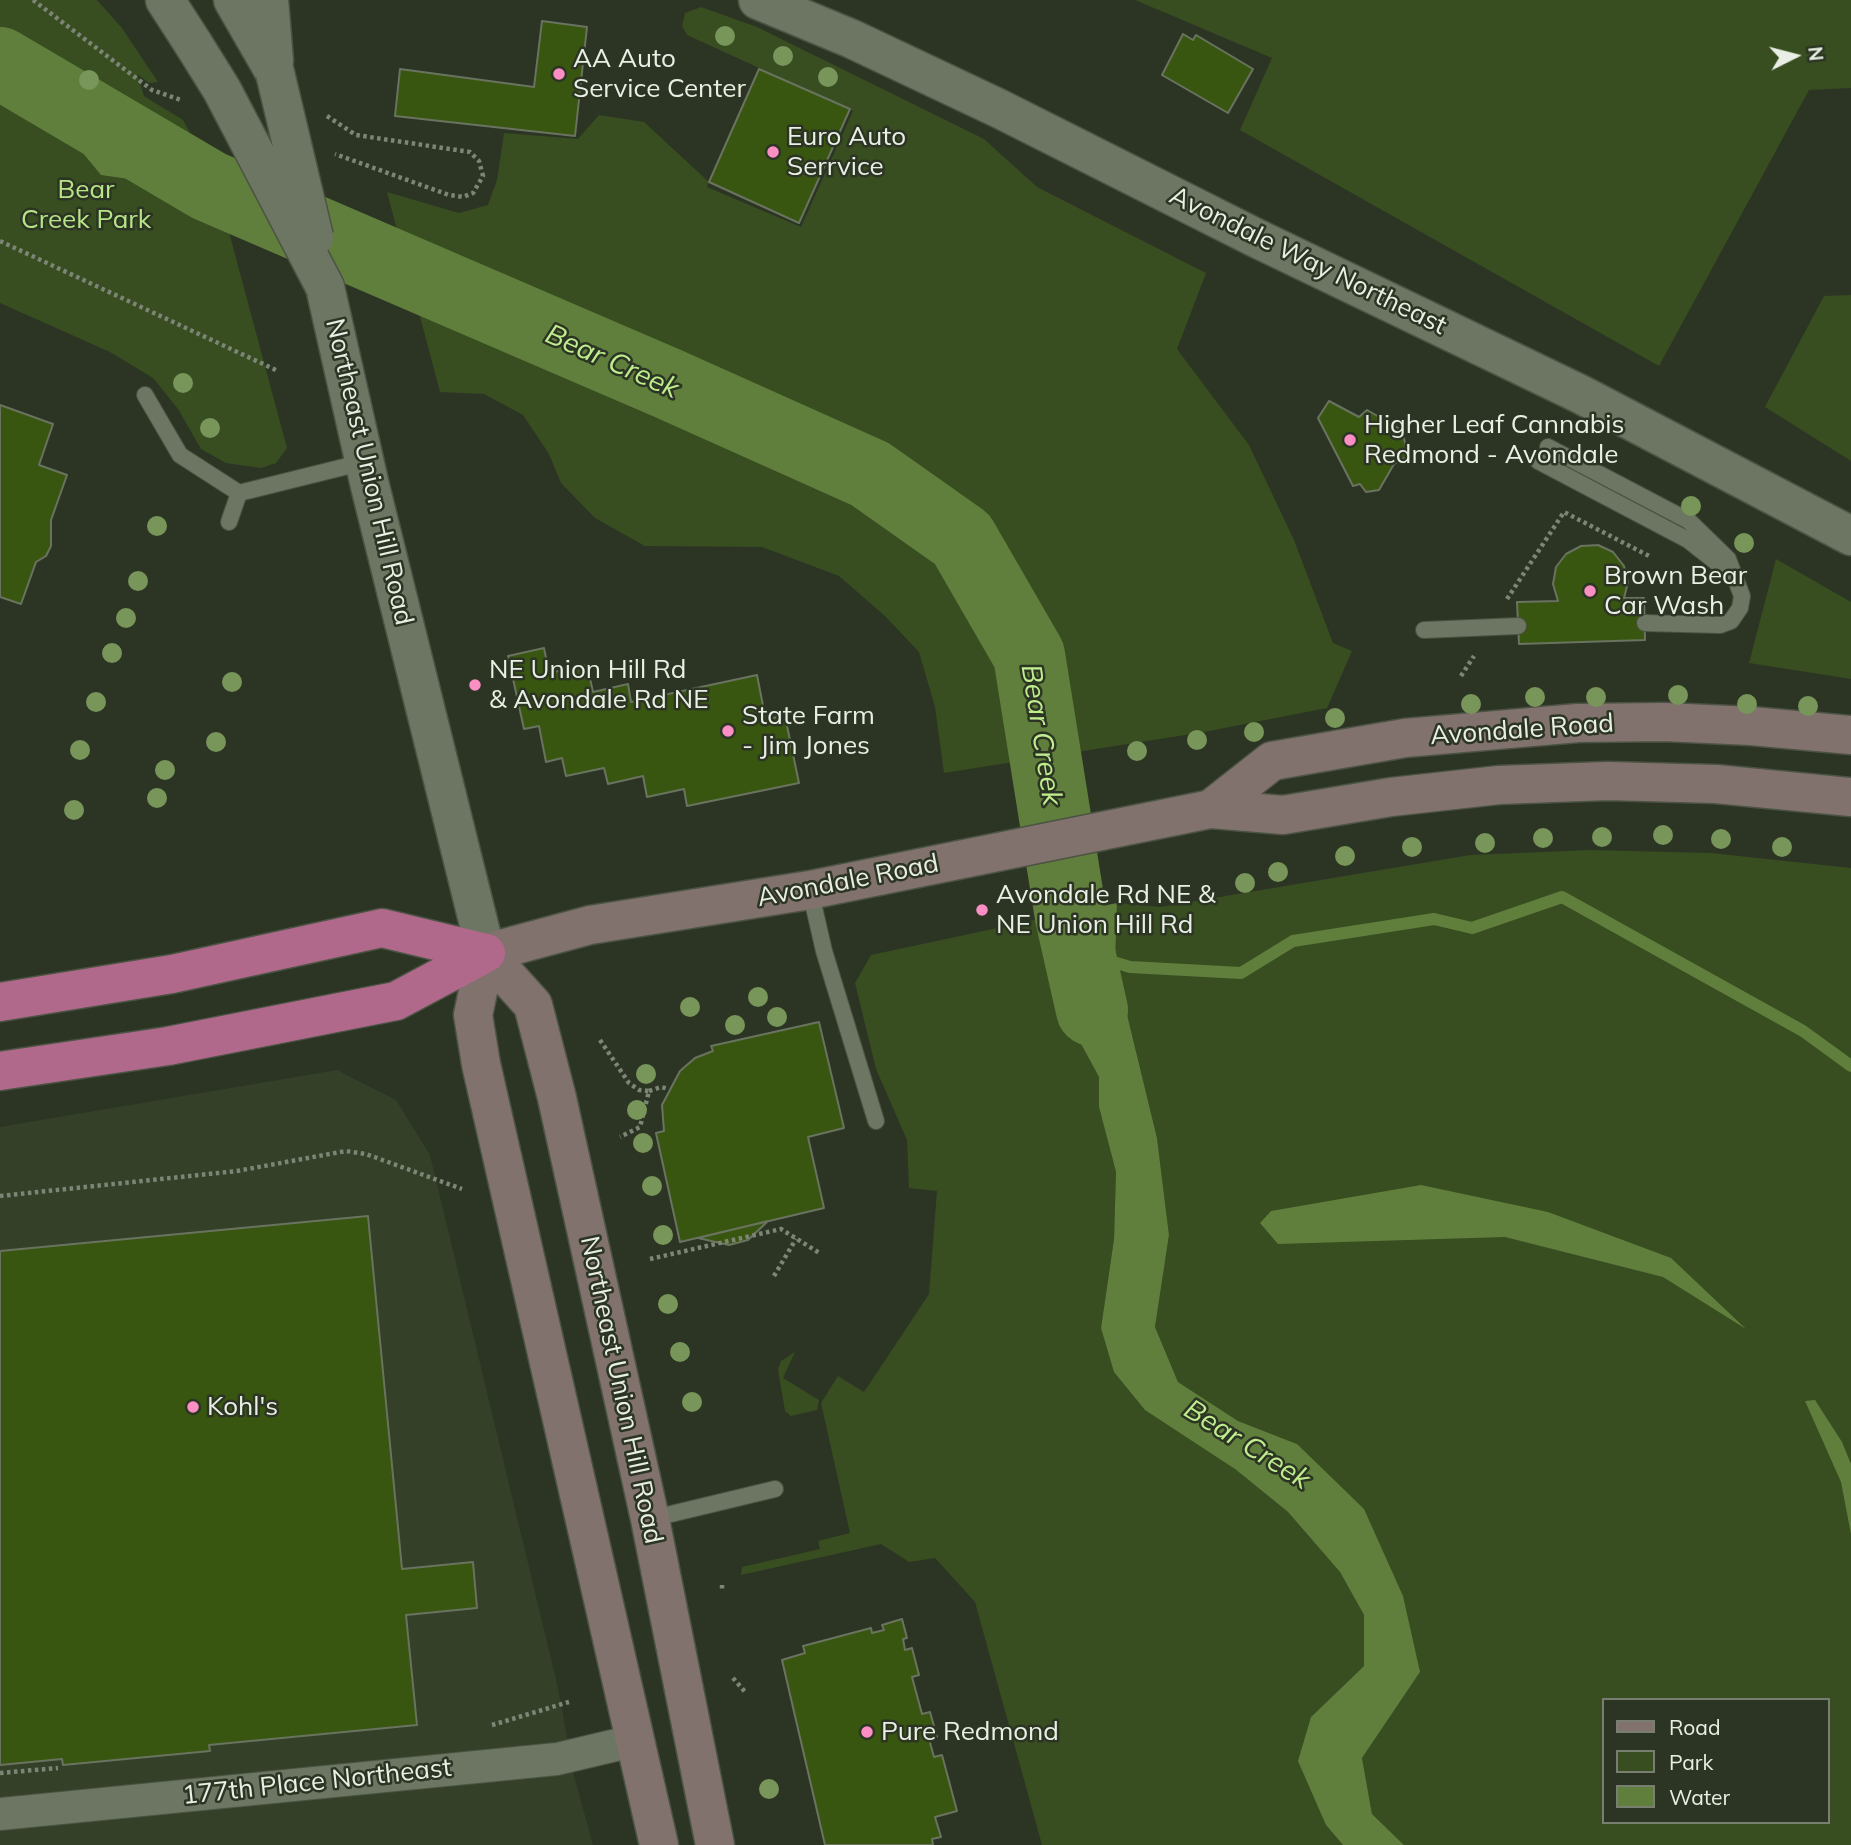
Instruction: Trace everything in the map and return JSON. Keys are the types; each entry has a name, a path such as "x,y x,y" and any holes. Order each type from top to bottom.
{"highway":[{"path":"0,1002 172,974 382,928 486,953"},
{"path":"0,1071 168,1046 396,1002 486,953"},
{"path":"0,978 172,974"}],"main road":[{"name":"Avondale Road","path":"1211,809 1272,761 1405,738 1491,729 1652,723 1751,726 1851,735"},
{"name":"Avondale Road","path":"486,953 590,925 810,890 1211,809 1283,815 1391,797 1472,788 1608,781 1716,784 1851,797"},
{"name":"Northeast Union Hill Road","path":"486,953 533,1005 557,1098 650,1519 715,1845"},
{"name":"Northeast Union Hill Road","path":"486,953 473,1015 481,1064 633,1741 659,1845"}],"street":[{"path":"165,0 222,89 325,286"},
{"name":"Northeast Union Hill Road","path":"233,0 275,73 364,462 486,953"},
{"path":"269,0 275,73"},
{"name":"Avondale Way Northeast","path":"758,0 852,39 1024,121 1256,238 1580,394 1851,536"},
{"name":"177th Place Northeast","path":"0,1814 557,1759 633,1741"}],"lane":[{"path":"145,395 180,455 239,494 364,462"},
{"path":"1548,447 1689,521 1728,559 1742,596 1740,608 1731,621 1720,625 1645,623"},
{"path":"1538,461 1688,540 1721,565 1736,582"},
{"path":"229,522 239,494"},
{"path":"1424,630 1518,626"},
{"path":"810,890 824,951 876,1121"},
{"path":"650,1519 775,1489"}],"path":[{"path":"0,241 278,371"},
{"path":"1500,609 1564,512 1660,561"},
{"path":"600,1040 629,1083 639,1090 649,1091 661,1087 670,1089"},
{"path":"620,1137 640,1127 649,1091"},
{"path":"0,1196 237,1171 346,1152 366,1154 462,1189"},
{"path":"650,1259 781,1229 821,1254"},
{"path":"774,1276 796,1239"},
{"path":"722,1585 722,1592"},
{"path":"733,1678 746,1693"},
{"path":"492,1725 569,1702"}],"shaded area":[{"path":"337,1070 396,1100 430,1155 558,1688 574,1776 593,1845 0,1845 0,1127"}],"green space":[{"name":"Bear Creek Park","path":"0,0 97,0 122,28 158,82 149,83 137,74 144,96 183,120 211,172 157,137 174,193 226,221 287,448 276,463 261,468 226,463 201,449 178,409 153,378 110,352 0,303"},
{"path":"1135,0 1851,0 1851,88 1809,90 1659,366 1240,130 1272,58"},
{"path":"701,7 757,27 984,139 1037,187 1206,273 1177,349 1249,445 1294,540 1333,643 1352,651 1327,708 1204,732 944,773 935,707 919,652 885,616 839,576 762,547 645,546 595,518 561,483 549,454 523,415 484,394 440,392 387,192 459,213 488,205 497,180 504,133 578,139 599,115 644,122 709,182 707,187 801,227 853,111 687,35 682,26 685,13"},
{"path":"1851,295 1851,461 1765,407 1824,296"},
{"path":"1776,559 1851,602 1851,679 1749,663"},
{"path":"1590,850 1711,853 1851,868 1851,1845 1404,1845 1372,1814 1362,1758 1420,1672 1297,1444 1238,1421 1178,1382 1155,1327 1169,1235 1157,1138 1115,965 1117,903 1160,907 1470,855"},
{"path":"1044,918 1059,964 1055,996 1099,1077 1099,1107 1116,1172 1114,1239 1101,1328 1235,1469 1288,1512 1340,1572 1364,1615 1364,1666 1311,1717 1326,1825 1343,1845 1042,1845 975,1602 935,1558 909,1562 881,1544 741,1575 742,1567 820,1549 818,1541 850,1533 821,1403 838,1376 864,1392 929,1294 937,1191 909,1188 907,1140 876,1069 855,983 871,955"},
{"path":"795,1352 783,1378 819,1400 817,1410 791,1416 785,1411 778,1370 781,1361"}],"water":[{"path":"0,49 124,114 211,172 226,221 182,196 143,181 101,175 73,141 0,98"},
{"path":"1117,903 1115,965 1157,1138 1169,1235 1155,1327 1178,1382 1238,1421 1297,1444 1364,1509 1403,1596 1420,1672 1362,1758 1372,1814 1404,1845 1343,1845 1326,1825 1298,1761 1311,1717 1364,1666 1364,1615 1340,1572 1288,1512 1235,1469 1145,1410 1114,1372 1101,1328 1114,1239 1116,1172 1099,1107 1099,1077 1055,996 1059,964 1044,918"},
{"path":"1421,1185 1548,1212 1671,1258 1746,1329 1663,1277 1505,1237 1278,1244 1260,1223 1271,1211"},
{"path":"1815,1400 1842,1442 1851,1464 1851,1534 1841,1482 1805,1401"}],"building":[{"name":"AA Auto Service Center","path":"542,21 587,27 575,136 395,116 400,69 534,87"},
{"path":"1183,34 1193,40 1196,35 1253,69 1228,113 1162,75"},
{"path":"759,69 850,109 799,223 709,182"},
{"path":"1329,401 1359,417 1367,410 1402,430 1408,456 1394,464 1379,490 1366,492 1360,484 1353,486 1318,418"},
{"path":"0,405 53,424 39,465 67,475 51,520 51,546 46,556 36,562 21,604 0,597"},
{"name":"Brown Bear Car Wash","path":"1598,545 1613,552 1624,566 1628,582 1624,598 1644,598 1645,640 1519,644 1517,602 1558,601 1553,584 1556,567 1566,554 1581,546"},
{"path":"544,648 549,673 587,665 593,692 628,684 631,702 757,675 764,711 772,718 785,716 799,783 687,806 684,789 647,797 643,776 608,784 604,768 566,776 562,758 546,762 539,726 524,729 508,656"},
{"path":"819,1022 844,1128 808,1137 824,1208 680,1242 656,1133 664,1131 662,1105 680,1071 695,1058 713,1051 711,1046"},
{"name":"Kohl's","path":"368,1216 402,1569 473,1562 477,1608 406,1615 417,1725 209,1745 210,1751 63,1765 62,1759 0,1765 0,1251"},
{"path":"768,1221 748,1240 729,1245 698,1238"},
{"name":"Pure Redmond","path":"902,1619 907,1638 903,1639 905,1650 912,1648 919,1675 912,1677 922,1714 930,1712 937,1737 929,1739 934,1757 942,1755 957,1811 935,1817 941,1837 932,1839 933,1845 825,1845 782,1660 805,1653 803,1646 871,1628 872,1633 884,1630 882,1625"}],"waterway":[{"name":"Bear Creek","path":"0,63 209,186 669,384 870,474 962,539 1029,655 1071,917 1092,1010"},
{"path":"1100,958 1130,967 1241,973 1293,941 1434,919 1472,928 1562,897 1803,1031 1851,1066"}],"place":[{"name":"AA Auto Service Center","path":"559,74"},
{"name":"Euro Auto Serrvice","path":"773,152"},
{"name":"Higher Leaf Cannabis Redmond - Avondale","path":"1350,440"},
{"name":"Brown Bear Car Wash","path":"1590,591"},
{"name":"NE Union Hill Rd & Avondale Rd NE","path":"475,685"},
{"name":"State Farm - Jim Jones","path":"728,731"},
{"name":"Avondale Rd NE & NE Union Hill Rd","path":"982,910"},
{"name":"Kohl's","path":"193,1407"},
{"name":"Pure Redmond","path":"867,1732"}]}
